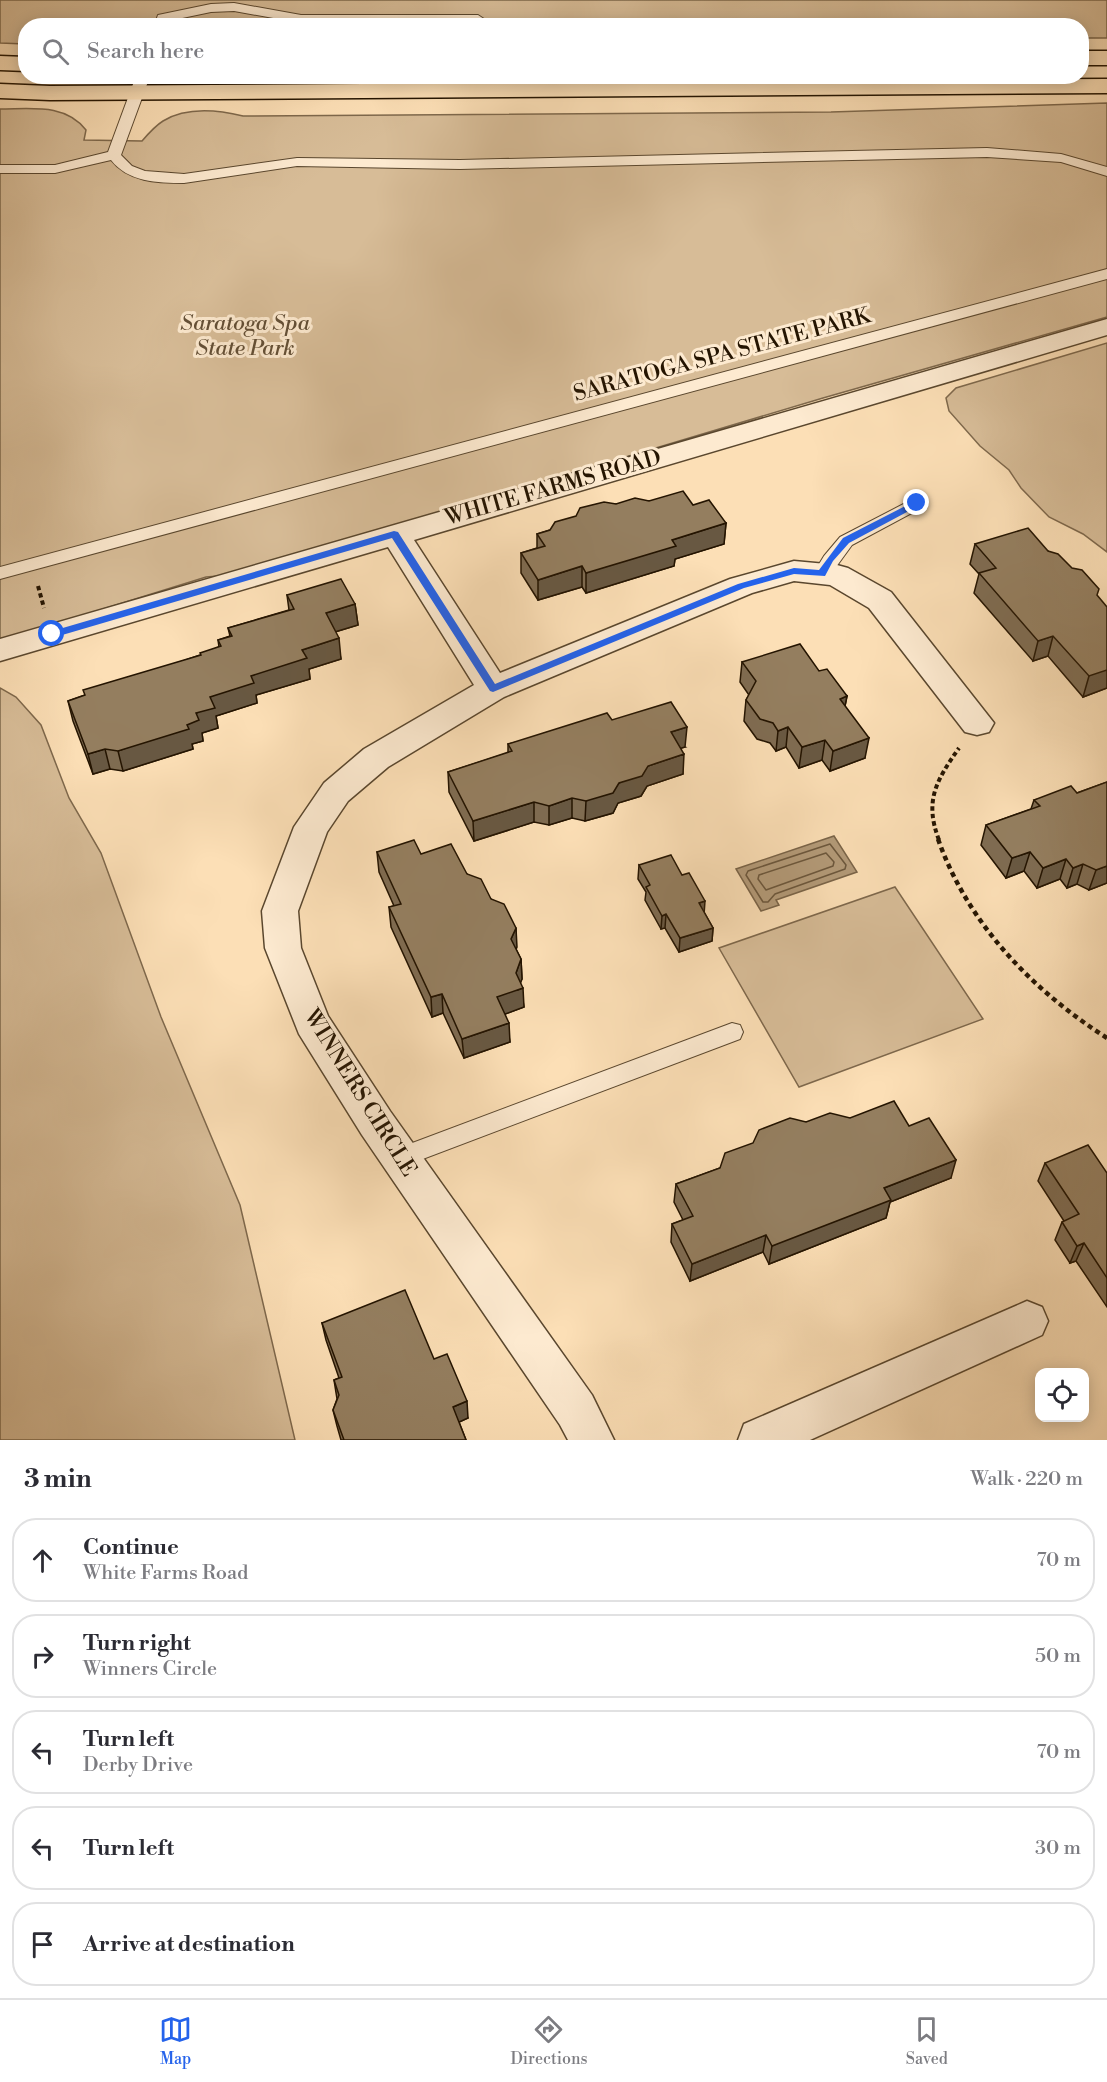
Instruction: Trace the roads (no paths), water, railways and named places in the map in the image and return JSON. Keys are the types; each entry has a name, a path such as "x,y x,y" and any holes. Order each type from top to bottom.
{"highway":[{"path":"1089,58 1107,58"},
{"path":"0,63 18,64"},
{"path":"0,91 140,85 1107,86"}],"street":[{"name":"WHITE FARMS ROAD","path":"0,650 1107,327"},
{"path":"394,534 493,689"},
{"name":"WINNERS CIRCLE","path":"592,1440 576,1410 399,1158 312,1023 283,948 280,912 311,827 336,792 376,758 493,689 741,586 794,571 837,575 880,600 977,723"},
{"path":"760,1440 1027,1321"}],"lane":[{"path":"163,18 170,0"},
{"path":"175,18 211,8 234,7 295,18"},
{"path":"114,155 140,85"},
{"path":"114,155 123,168 147,176 180,178 297,162 479,164 754,155 895,154 1026,154 1088,163 1107,172"},
{"path":"0,169 55,169 114,155"},
{"name":"SARATOGA SPA STATE PARK","path":"0,573 1107,274"},
{"path":"822,574 846,541 917,503"},
{"path":"399,1158 732,1032"}],"water":[{"path":"834,836 857,872 776,900 779,905 761,911 736,869"}],"park label":[{"name":"Saratoga Spa State Park","path":"245,336"}]}
